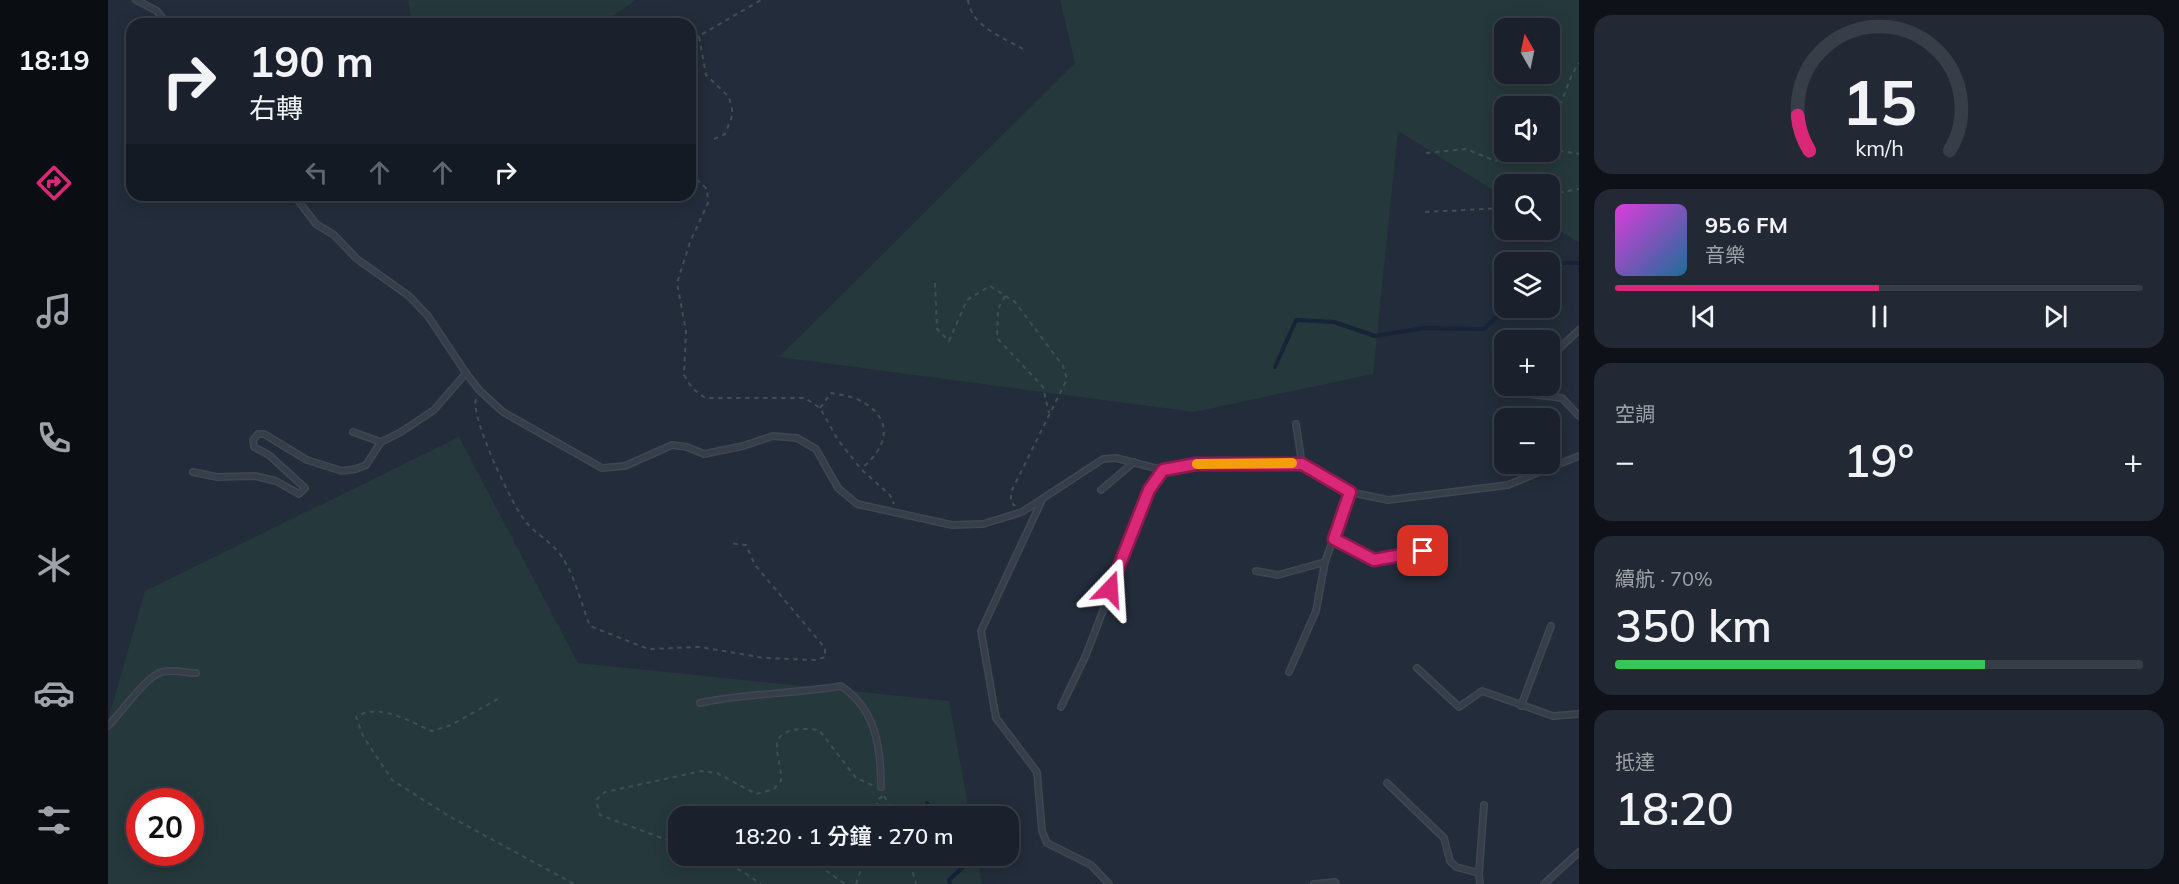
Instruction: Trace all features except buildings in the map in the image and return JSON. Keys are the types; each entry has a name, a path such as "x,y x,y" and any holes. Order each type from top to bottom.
{"lane":[{"path":"136,0 157,11 162,18"},
{"path":"299,201 316,224 334,235 357,259 409,297 428,316 466,374 479,390 503,412 602,468 626,466 672,445 687,447 704,454 744,446 773,436 797,438 816,449 838,488 857,504 952,525 983,524 1022,512 1103,459 1116,458 1163,470 1196,464 1302,464 1350,492 1388,500 1508,485 1579,456"},
{"path":"1560,348 1579,330"},
{"path":"193,472 217,477 255,476 276,481 299,495 305,488 269,455 254,447 253,440 258,434 264,434 307,460 342,471 366,465 381,442 434,410 466,374"},
{"path":"1546,396 1562,398 1579,416"},
{"path":"1296,424 1302,464"},
{"path":"353,432 381,442"},
{"path":"1101,490 1134,462"},
{"path":"1061,707 1086,655 1149,490 1163,470"},
{"path":"1288,672 1316,611 1325,562 1350,492"},
{"path":"1043,498 981,631 996,718 1037,772 1042,831 1047,843 1090,865 1109,884"},
{"path":"1334,539 1374,560 1423,551"},
{"path":"1256,571 1278,575 1325,562"},
{"path":"1521,706 1551,626"},
{"path":"1417,668 1459,707 1482,691 1553,716 1579,714"},
{"path":"108,726 127,707 149,678 163,671 196,673"},
{"path":"700,703 727,697 799,693 841,686 855,695 864,706 876,735 881,765 881,787"},
{"path":"1387,783 1444,838 1450,861 1456,867 1479,873"},
{"path":"1480,884 1484,805"},
{"path":"1544,884 1579,852"},
{"path":"1314,884 1335,882 1336,884"}],"path":[{"path":"696,39 761,0"},
{"path":"968,0 969,13 982,24 1023,49"},
{"path":"699,36 706,75 729,97 733,114 725,135 714,139"},
{"path":"1560,107 1573,72 1579,63"},
{"path":"1426,153 1466,149 1494,160"},
{"path":"1560,150 1579,154"},
{"path":"696,179 707,189 708,203 690,242 677,283 686,331 684,375 692,388 705,398 787,396 805,398 820,408 838,440 861,469 890,495 898,513"},
{"path":"1560,192 1579,189"},
{"path":"1425,212 1494,209"},
{"path":"935,283 938,329 949,340 967,300 990,286 1015,302 1063,366 1067,379 1011,492 1011,502 1022,512"},
{"path":"1005,296 998,309 997,338 1043,387 1050,414"},
{"path":"479,390 474,405 482,431 507,488 524,520 562,557 590,626 648,649 700,647 764,658 815,660 825,657 825,648 755,565 746,545 729,543"},
{"path":"820,408 831,393 859,400 884,424 885,440 874,458 861,469"},
{"path":"498,699 451,725 432,731 389,713 366,711 357,717 363,736 392,780 447,815 574,884"},
{"path":"668,840 600,815 596,800 605,792 702,771 717,773 756,794 774,789 782,781 777,743 782,735 803,727 819,730 856,778 881,787 890,806"},
{"path":"876,806 878,799 884,796"},
{"path":"730,866 761,884"},
{"path":"820,866 845,884"},
{"path":"856,884 862,866"},
{"path":"911,866 916,884"}],"shaded area":[{"path":"408,0 635,0 611,18 411,18"},
{"path":"1060,0 1579,0 1579,243 1560,231 1560,174 1494,174 1494,191 1398,131 1373,374 1194,412 779,357 1075,63"},
{"path":"459,437 578,663 949,701 968,806 668,806 668,866 979,866 982,884 108,884 108,720 145,591"}],"waterway":[{"path":"1560,264 1579,263"},
{"path":"1275,367 1296,320 1334,322 1375,336 1424,328 1484,329 1496,318"},
{"path":"927,803 930,806"},
{"path":"950,884 949,880 964,866"}],"slow traffic":[{"path":"1197,464 1292,463"}],"route":[{"path":"1110,589 1149,490 1163,470 1196,464 1302,464 1318,471 1350,492 1334,539 1374,560 1423,551"}]}
